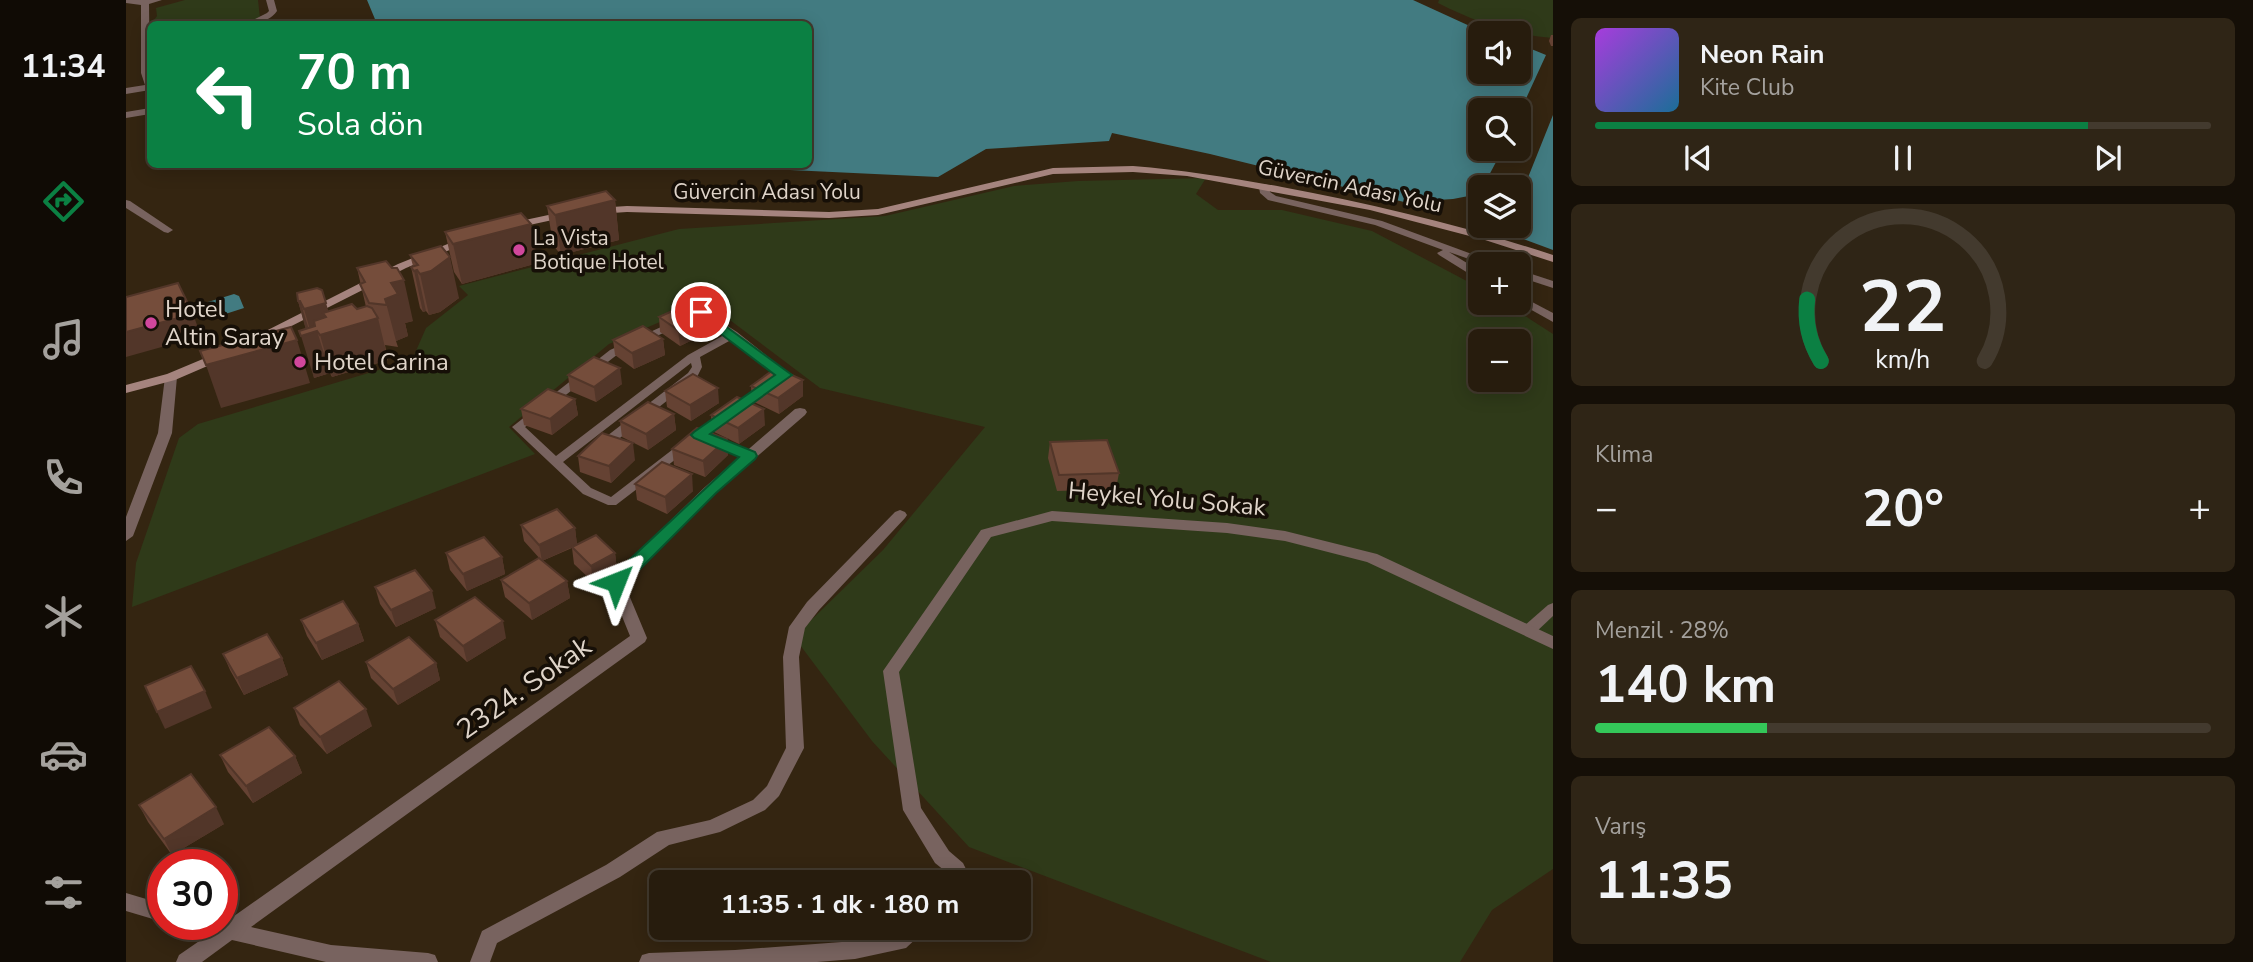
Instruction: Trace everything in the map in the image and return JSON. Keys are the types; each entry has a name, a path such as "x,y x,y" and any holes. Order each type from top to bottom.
{"main road":[{"name":"Güvercin Adası Yolu","path":"503,228 547,217 627,209 829,215 878,212 1006,180 1070,169 1187,173 1371,207 1489,238 1553,260"},
{"path":"243,345 402,266 481,235"},
{"path":"126,389 171,377 231,351"}],"street":[{"path":"126,1 145,4 158,0"},
{"path":"256,21 273,11 270,0"},
{"path":"145,4 147,41"},
{"path":"126,91 147,88"},
{"path":"126,115 147,112"},
{"path":"1264,187 1265,193 1272,198 1378,223 1468,255"},
{"path":"126,203 168,230"},
{"path":"1415,237 1468,269"},
{"path":"1531,277 1553,285"},
{"path":"1531,305 1553,318"},
{"path":"126,536 165,433 171,377"},
{"name":"2324. Sokak","path":"238,924 639,638 616,582 710,490 800,412"},
{"path":"480,962 489,937 613,871 664,838 713,827 759,806 773,791 794,748 791,657 797,627 813,606 900,515"},
{"name":"Heykel Yolu Sokak","path":"955,870 942,857 912,810 891,671 986,533 1052,516 1227,528 1285,536 1372,558 1553,643"},
{"path":"126,902 147,908"},
{"path":"238,935 333,958 428,962"},
{"name":"2324. Sokak","path":"186,962 216,940"},
{"path":"649,962 734,961 855,950 901,940"}],"lane":[{"path":"701,312 785,375 699,435 612,502 587,491 518,427 614,352 701,312"},
{"path":"555,462 692,356 733,334"},
{"path":"591,455 693,375 697,367 692,356"},
{"path":"699,435 749,456"},
{"path":"1530,630 1553,608"}],"green space":[{"path":"185,0 258,0 260,18 251,21 153,21 157,16 156,8"},
{"path":"1439,0 1553,0 1553,38 1531,36 1531,21 1480,21 1438,3"},
{"path":"1206,178 1196,194 1218,210 1282,210 1372,231 1468,282 1468,315 1524,315 1553,334 1553,869 1492,910 1460,962 1271,962 969,847 872,741 794,637 883,550 985,427 820,388 706,302 609,344 509,427 535,454 132,607 136,563 179,438 198,424 412,360 426,328 468,295 459,286 679,229 885,216 1014,186 1078,181"}],"water":[{"path":"367,0 1413,0 1468,25 1468,84 1531,84 1531,49 1546,55 1526,98 1468,98 1468,161 1497,161 1489,175 1468,175 1468,196 1404,202 1112,133 1109,141 986,149 938,177 780,168 812,168 812,21 376,21"},
{"path":"1553,115 1553,250 1521,238 1531,238 1529,175"},
{"path":"234,294 239,296 244,308 216,317 208,302"}],"building":[{"path":"606,191 615,200 555,215 547,206"},
{"path":"521,213 531,224 453,244 445,232"},
{"path":"441,246 450,257 431,271 420,274 417,270 414,271 411,267 418,265 410,255"},
{"path":"386,261 392,268 397,268 404,280 391,283 398,294 385,299 387,305 369,303 360,284 365,282 357,268"},
{"path":"178,283 193,314 126,332 126,297"},
{"path":"317,288 322,290 326,303 304,309 298,301 297,293"},
{"path":"352,304 357,309 367,306 372,308 378,318 320,335 317,331 301,336 299,331 315,326 314,321 326,317 323,313"},
{"path":"688,304 708,317 678,330 659,317"},
{"path":"643,326 663,339 632,353 613,340"},
{"path":"291,327 297,340 206,365 200,351"},
{"path":"594,357 620,368 594,387 568,375"},
{"path":"776,368 803,380 778,398 751,386"},
{"path":"693,374 718,388 690,405 665,391"},
{"path":"548,389 575,399 550,419 521,409"},
{"path":"737,397 764,409 738,428 711,415"},
{"path":"648,402 674,414 646,434 620,421"},
{"path":"697,428 727,439 703,461 672,449"},
{"path":"602,433 633,443 609,466 578,456"},
{"path":"1107,440 1119,473 1059,475 1050,442"},
{"path":"662,462 692,474 665,497 635,484"},
{"path":"557,509 575,528 539,545 521,525"},
{"path":"596,535 615,553 591,566 572,547"},
{"path":"484,537 502,557 463,574 446,553"},
{"path":"539,558 567,581 529,603 501,580"},
{"path":"415,570 432,591 391,610 375,587"},
{"path":"475,597 503,621 463,646 435,620"},
{"path":"343,601 358,624 316,643 301,620"},
{"path":"267,634 282,658 237,678 223,654"},
{"path":"409,637 436,663 393,689 366,662"},
{"path":"191,666 205,691 157,712 145,686"},
{"path":"339,681 366,709 320,737 294,708"},
{"path":"269,727 295,756 246,786 220,755"},
{"path":"191,774 216,807 164,839 139,805"}],"place":[{"name":"La Vista Botique Hotel","path":"519,250"},
{"name":"Hotel Altin Saray","path":"151,323"},
{"name":"Hotel Carina","path":"300,362"}],"route":[{"path":"616,582 710,490 749,456 699,435 785,375 701,312"}]}
